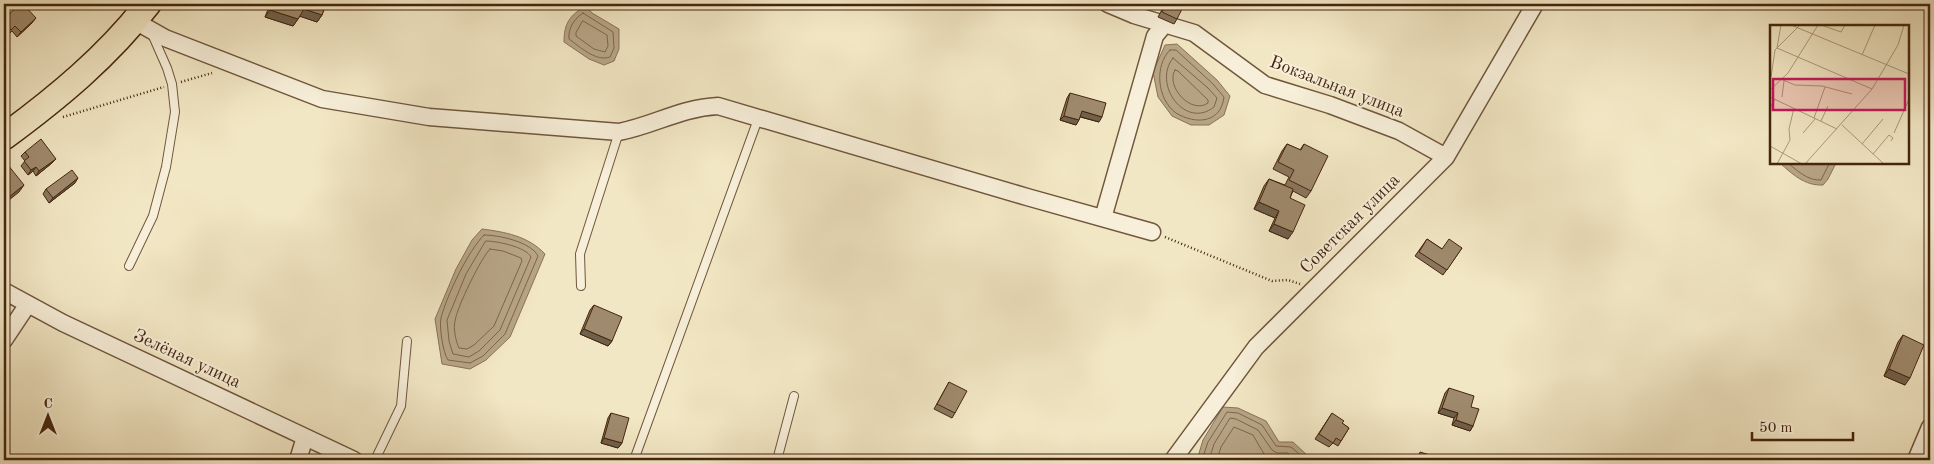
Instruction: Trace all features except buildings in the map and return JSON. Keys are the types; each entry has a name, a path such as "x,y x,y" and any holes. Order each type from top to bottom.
{"main road":[{"path":"4,137 34,114 145,18"}],"street":[{"name":"Вокзальная улица","path":"1108,4 1134,15 1194,33 1265,85 1330,105 1398,131 1446,157"},
{"name":"Советская улица","path":"1173,460 1256,347 1446,157 1535,4"},
{"path":"145,18 165,38 322,99 429,117 619,132 639,128 676,113 698,107 718,106 1152,232"},
{"path":"1103,218 1155,36 1165,24"},
{"name":"Зелёная улица","path":"4,291 63,323 354,460"},
{"path":"4,340 28,304"},
{"path":"1916,460 1930,426"},
{"path":"298,460 305,437"}],"lane":[{"path":"129,266 153,216 166,167 176,112 172,84 167,68 145,18"},
{"path":"634,460 758,119"},
{"path":"581,286 580,254 619,132"},
{"path":"376,460 401,406 407,341"},
{"path":"777,460 794,396"}],"path":[{"path":"62,117 236,65"},
{"path":"1152,232 1272,281 1288,280 1312,289"}],"water":[{"path":"586,6 592,13 619,29 619,49 614,61 604,65 589,59 564,42 565,30 569,20"},
{"path":"1177,44 1217,80 1230,96 1224,115 1209,125 1191,125 1172,116 1158,97 1153,72 1165,45"},
{"path":"1781,164 1836,164 1823,185 1810,184 1794,175"},
{"path":"482,229 508,233 524,239 545,254 510,337 486,360 470,369 442,364 435,319 456,269 472,240"},
{"path":"1223,407 1238,408 1266,421 1279,442 1293,442 1308,456 1316,460 1197,460 1203,440"}]}
